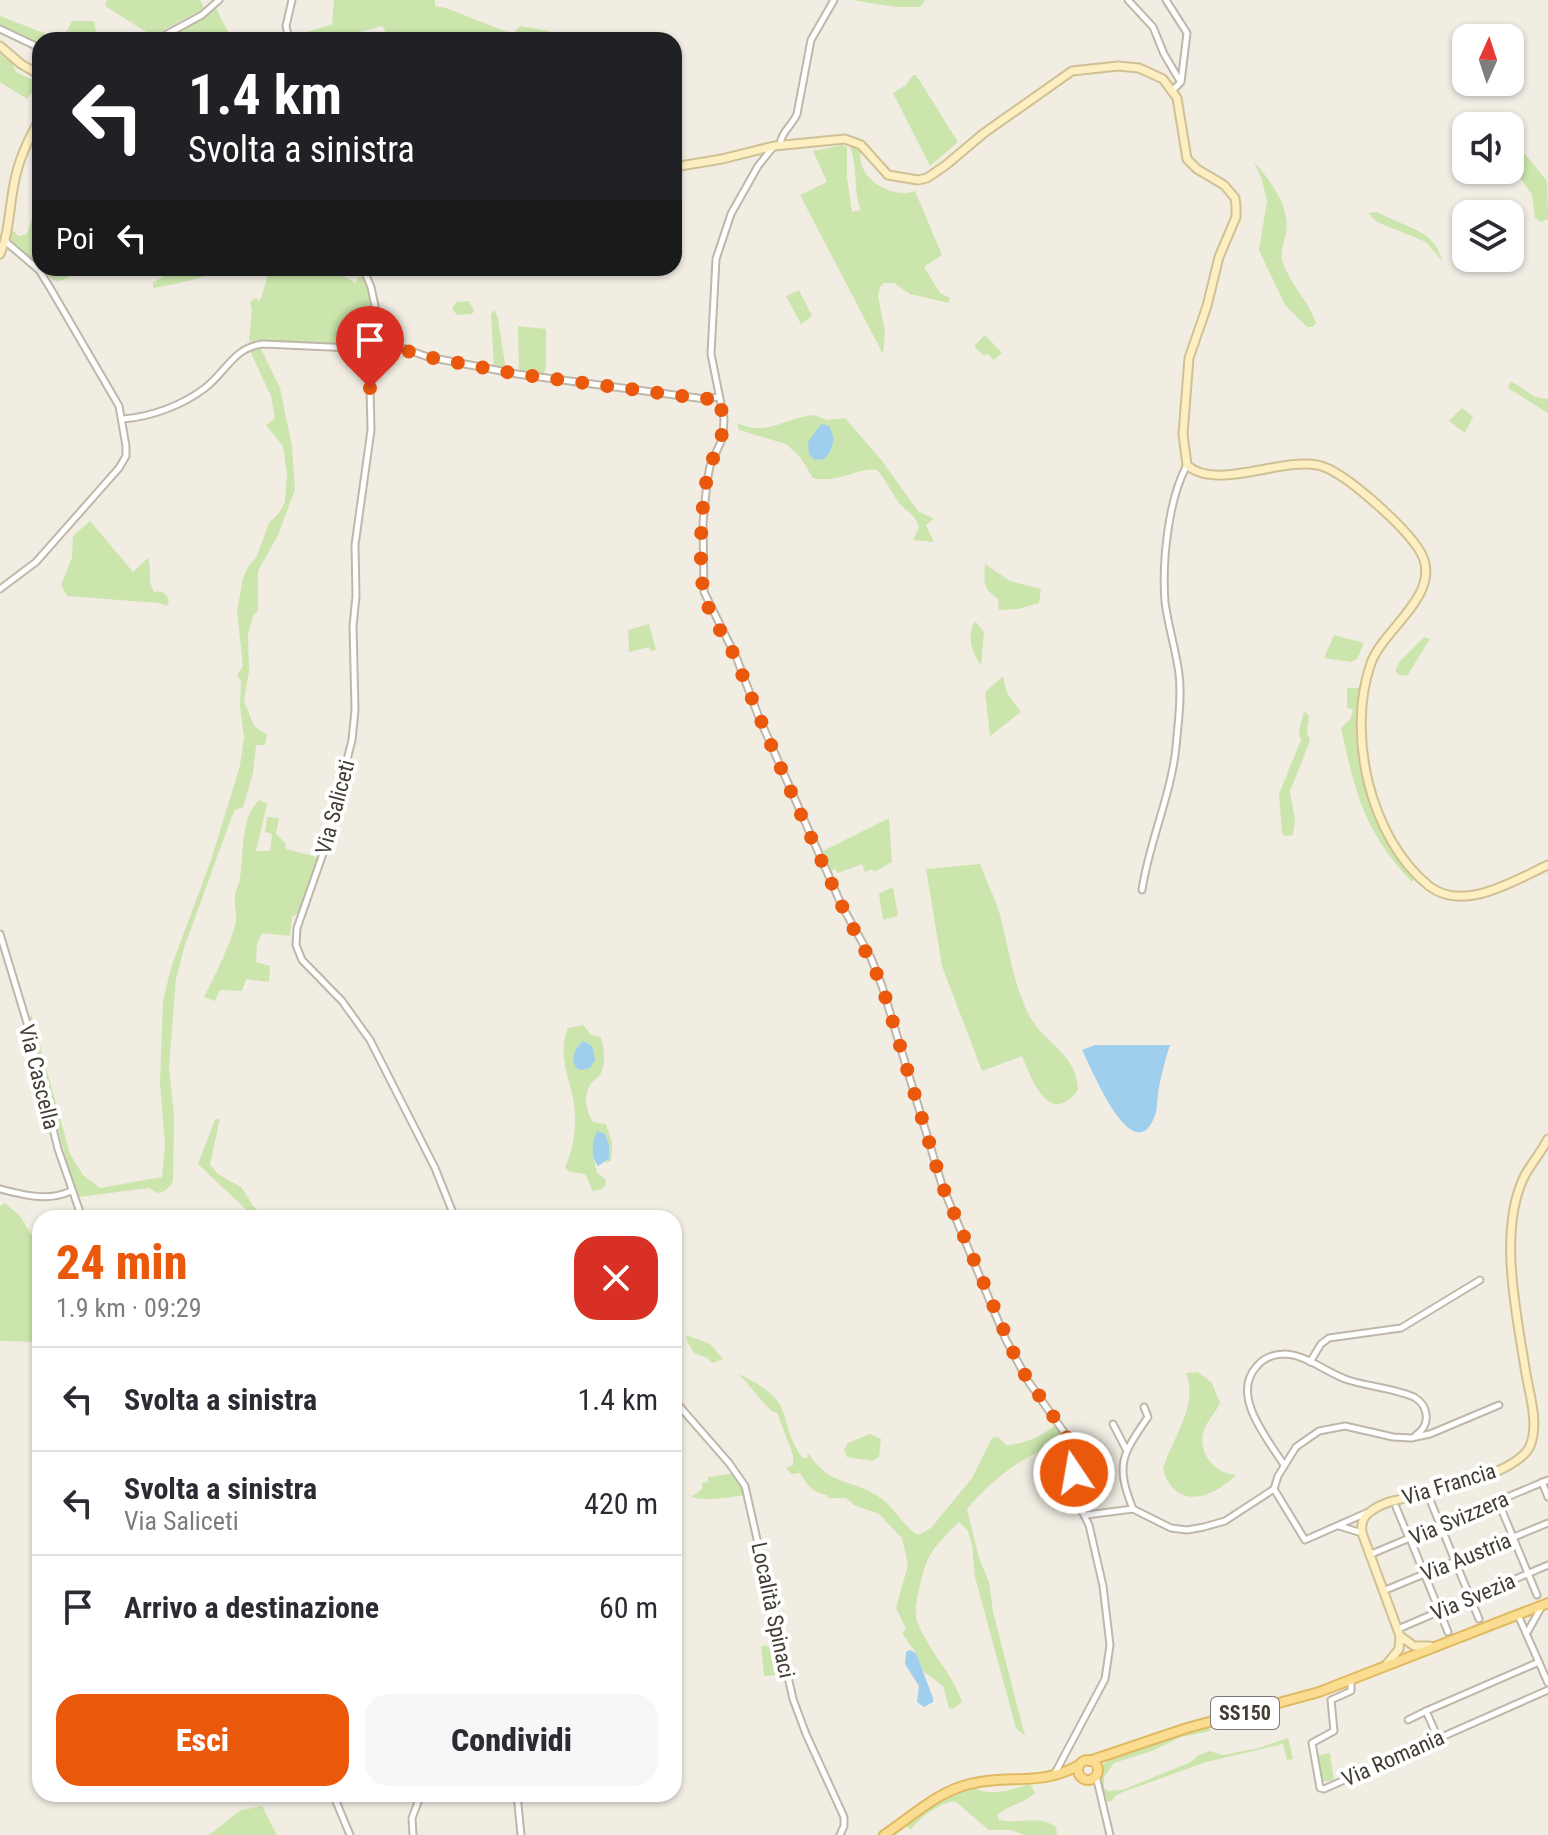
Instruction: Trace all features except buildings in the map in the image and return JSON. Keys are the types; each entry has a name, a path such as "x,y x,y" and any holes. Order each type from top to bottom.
{"main road":[{"path":"0,46 32,70"},
{"path":"682,166 777,146 845,139 854,141 888,175 918,180 927,178 946,165 984,133 1072,71 1118,66 1139,68 1163,79 1180,109 1187,159 1197,169 1224,185 1235,198 1236,206 1236,217 1219,257 1207,306 1189,358 1183,434 1187,465 1198,472 1227,475 1286,464 1319,465 1351,481 1413,541 1424,562 1422,591 1388,635 1372,660 1368,674 1362,724 1363,749 1373,803 1397,851 1433,889 1453,896 1474,895 1548,865"},
{"path":"0,254 16,173 32,133"},
{"name":"Via Francia","path":"1370,1511 1384,1504 1433,1493 1487,1475 1517,1461 1531,1444 1533,1419 1513,1283 1512,1246 1514,1211 1519,1192 1525,1175 1548,1139"},
{"path":"1370,1511 1362,1530 1409,1657"},
{"name":"SS150","path":"1089,1761 1187,1728 1305,1696 1545,1604"},
{"path":"1401,1637 1421,1647 1445,1644"},
{"path":"1382,1668 1397,1654 1401,1637"},
{"path":"1097,1773 1107,1756"},
{"path":"1081,1773 1089,1761 1094,1763 1097,1773"},
{"path":"884,1835 955,1788 988,1781 1054,1777 1066,1772 1097,1773"}],"street":[{"path":"171,32 202,15 219,0"},
{"path":"287,32 292,0"},
{"path":"834,0 811,40 793,124 758,166 731,214 716,259 711,335 714,376 724,419 723,437 710,466 703,523 702,570 706,600 737,659 758,715 842,906 871,958 882,986 942,1185 1019,1366 1066,1435 1072,1450 1079,1505 1086,1515 1103,1586 1109,1632 1107,1670 1101,1689 1056,1768 1054,1777"},
{"path":"1128,0 1153,27 1164,54 1181,82"},
{"path":"1166,0 1187,33 1181,82 1172,91"},
{"path":"0,32 32,44"},
{"path":"5,241 32,264"},
{"path":"0,589 36,562 119,468 126,456 119,406 43,276"},
{"path":"366,276 378,312 383,344"},
{"path":"123,419 145,416 206,388 231,360 252,345 375,349 383,344 428,357 554,380 705,399 719,397"},
{"name":"Via Saliceti","path":"375,349 370,388 371,430 355,545 355,710 352,740 325,848 297,928 296,945 302,960 342,1001 370,1040 435,1168 452,1210"},
{"path":"1142,890 1175,752 1179,674 1165,604 1165,567 1177,484 1187,465"},
{"name":"Via Cascella","path":"0,934 27,1023 58,1149 79,1210"},
{"path":"0,1189 46,1198 71,1191"},
{"path":"1310,1362 1321,1344 1329,1338 1401,1328 1480,1280"},
{"path":"1284,1465 1247,1399 1247,1381 1258,1364 1274,1355 1296,1356 1347,1380 1405,1393 1419,1400 1426,1412 1426,1419 1421,1432 1411,1438"},
{"path":"1086,1515 1133,1509 1171,1528 1187,1530 1225,1521 1274,1489 1284,1465 1307,1437 1345,1426 1411,1438 1430,1434 1499,1405"},
{"path":"1133,1509 1123,1485 1122,1467 1126,1450 1148,1417 1144,1407"},
{"name":"Località Spinaci","path":"682,1409 745,1486 786,1674 802,1725 844,1817 840,1835"},
{"path":"1113,1424 1126,1450"},
{"path":"1545,1481 1548,1497"},
{"name":"Via Svizzera","path":"1369,1555 1545,1481"},
{"path":"1274,1489 1305,1540 1370,1511"},
{"path":"1430,1500 1479,1619"},
{"path":"1498,1501 1537,1595"},
{"path":"1396,1507 1448,1632"},
{"path":"1350,1520 1359,1523 1362,1530"},
{"name":"Via Austria","path":"1383,1591 1548,1523"},
{"path":"1338,1526 1362,1530"},
{"name":"Via Svezia","path":"1401,1637 1439,1611 1548,1565"},
{"path":"1527,1632 1545,1604"},
{"path":"1522,1613 1530,1624"},
{"path":"1522,1613 1548,1683"},
{"path":"1408,1720 1539,1662"},
{"name":"Via Romania","path":"1351,1680 1351,1691 1331,1700 1334,1731 1312,1743 1320,1788 1324,1789 1548,1690"},
{"path":"1426,1711 1438,1738"},
{"path":"1081,1773 1097,1789"},
{"path":"1097,1773 1097,1789 1110,1835"},
{"path":"336,1802 350,1835"},
{"path":"413,1835 412,1818 418,1802"},
{"path":"518,1802 521,1835"}],"green space":[{"path":"107,0 200,0 204,8 160,32 147,32 105,6"},
{"path":"334,0 435,0 435,6 507,32 385,32 382,26 359,32 307,32 332,24"},
{"path":"852,0 925,0 920,7 896,7"},
{"path":"216,8 228,32 178,32 201,21 210,10"},
{"path":"0,16 41,32 32,32 32,42 0,26"},
{"path":"72,21 94,21 96,30 66,32"},
{"path":"520,26 549,32 515,32"},
{"path":"0,54 13,64 16,72 32,80 32,92 27,99 0,82"},
{"path":"916,75 958,142 930,166 893,93 906,85"},
{"path":"842,145 847,147 852,212 861,210 850,146 861,151 864,170 877,184 896,192 915,191 942,255 924,267 940,293 950,298 949,303 910,294 894,283 884,283 880,287 878,296 885,332 883,354 800,195 827,182 813,151"},
{"path":"1524,153 1547,181 1548,219 1541,222 1535,218 1532,195 1524,183"},
{"path":"1254,162 1282,204 1287,223 1282,259 1313,315 1316,323 1313,327 1307,327 1285,305 1259,250 1267,201"},
{"path":"1377,212 1425,235 1433,242 1442,261 1426,242 1377,222 1368,213"},
{"path":"32,219 32,261 10,242 12,230 19,236 27,234"},
{"path":"48,276 70,276 61,280 53,280"},
{"path":"164,276 202,276 153,288 153,283"},
{"path":"268,276 343,276 356,283 358,277 364,276 378,325 385,325 389,335 377,338 377,347 249,341 250,302 261,298"},
{"path":"799,290 812,316 801,324 786,296"},
{"path":"469,301 474,311 472,314 457,315 452,309 456,302"},
{"path":"494,310 506,371 494,368 491,314"},
{"path":"518,326 546,329 546,367 543,376 519,373"},
{"path":"985,335 1002,353 994,360 987,354 984,356 974,346"},
{"path":"260,347 280,388 292,446 295,490 278,535 258,571 258,610 248,634 249,671 244,701 254,726 267,735 265,745 256,745 253,773 243,807 235,810 232,816 184,948 176,979 169,1067 174,1115 173,1182 165,1191 157,1193 149,1188 79,1197 70,1174 30,1023 31,1013 70,1154 83,1175 100,1188 162,1177 165,1145 160,1083 163,1001 171,968 211,860 240,766 244,737 241,680 237,676 243,666 237,612 243,578 256,558 269,523 285,502 287,474 283,446 266,425 275,418 271,396 249,349"},
{"path":"1511,381 1535,397 1548,399 1548,413 1508,388"},
{"path":"1462,408 1473,417 1465,433 1449,421"},
{"path":"814,415 827,420 845,418 882,461 918,511 934,519 926,525 934,542 913,540 919,527 917,523 877,470 863,470 832,479 813,478 800,457 786,444 739,430 737,423 758,428"},
{"path":"90,521 133,572 148,558 152,588 154,592 166,596 169,600 167,606 67,596 61,585 72,558 73,536"},
{"path":"985,564 1010,581 1041,589 1039,603 999,610 998,599 985,584"},
{"path":"975,621 984,632 981,666 971,644"},
{"path":"649,624 656,650 651,651 649,647 629,652 628,630"},
{"path":"1334,635 1364,643 1357,659 1351,662 1324,658"},
{"path":"1424,637 1430,639 1407,676 1399,675 1395,671 1400,661"},
{"path":"1003,676 1007,693 1021,712 990,736 985,692"},
{"path":"1361,684 1364,688 1361,743 1367,788 1373,810 1384,831 1415,876 1412,882 1373,829 1351,773 1341,728 1351,718 1353,709 1347,708 1347,688 1358,688"},
{"path":"1304,711 1309,716 1307,732 1310,741 1290,791 1295,820 1293,835 1285,836 1282,833 1279,794 1301,740 1299,731"},
{"path":"259,800 267,804 256,851 270,851 272,834 265,832 267,817 279,818 276,834 285,843 286,849 321,858 301,911 292,917 290,936 262,933 257,944 256,962 270,966 269,982 246,979 242,991 220,990 215,1001 204,997 233,931 235,894 240,880 246,826"},
{"path":"889,818 892,862 874,872 872,869 865,872 862,864 838,873 835,869 831,871 823,851"},
{"path":"980,864 998,908 1015,978 1029,1015 1066,1058 1076,1077 1078,1090 1068,1100 1058,1104 1050,1102 1036,1087 1022,1056 982,1071 942,966 926,869"},
{"path":"893,887 898,916 883,920 879,894"},
{"path":"583,1025 591,1035 601,1037 604,1057 602,1072 588,1089 587,1108 593,1122 606,1124 612,1143 611,1161 605,1163 609,1159 593,1155 597,1173 606,1180 602,1189 593,1191 585,1174 565,1168 573,1143 575,1116 565,1063 565,1037 568,1028"},
{"path":"220,1118 210,1165 218,1174 241,1187 257,1210 247,1210 198,1164 215,1120"},
{"path":"5,1203 20,1216 32,1236 32,1342 0,1341 0,1206"},
{"path":"686,1335 710,1344 723,1359 712,1363 694,1353"},
{"path":"1198,1372 1212,1383 1220,1403 1204,1429 1203,1448 1215,1467 1236,1475 1216,1490 1195,1497 1176,1491 1163,1469 1187,1410 1189,1385 1186,1373"},
{"path":"739,1374 777,1400 794,1445 803,1458 807,1458 808,1453 834,1478 882,1499 918,1535 931,1528 972,1478 992,1438 998,1437 1006,1445 1020,1443 1055,1425 1065,1442 1036,1453 1011,1468 967,1509 979,1558 989,1582 993,1612 1025,1736 1016,1728 975,1577 968,1531 959,1522 933,1550 922,1577 916,1607 922,1632 962,1702 953,1709 949,1708 943,1686 923,1671 916,1653 902,1633 906,1629 896,1608 908,1565 902,1538 879,1514 854,1505 846,1498 828,1498 811,1488 800,1473 791,1474 786,1468 793,1465 793,1455 777,1413 771,1411"},
{"path":"870,1434 881,1439 879,1457 873,1461 847,1457 844,1450 848,1443"},
{"path":"735,1473 746,1495 708,1499 694,1497 688,1495 693,1496 702,1489 702,1483 708,1482 708,1477"},
{"path":"775,1645 778,1675 764,1676 761,1646"},
{"path":"1209,1725 1210,1731 1181,1737 1152,1751 1114,1763 1104,1777 1104,1788 1108,1791 1122,1790 1191,1762 1209,1751 1223,1755 1288,1738 1293,1759 1287,1760 1283,1744 1206,1762 1123,1792 1112,1801 1105,1802 1100,1774 1109,1759 1172,1735"},
{"path":"1330,1753 1334,1780 1320,1782 1315,1756"},
{"path":"1030,1784 1035,1793 1002,1811 998,1819 1042,1821 1056,1827 1057,1835 1024,1835 1011,1830 989,1830 955,1801 930,1811 911,1830 905,1825 940,1799 972,1786 993,1792"},
{"path":"262,1806 277,1835 209,1835 241,1810"}],"water":[{"path":"821,424 829,426 833,443 824,459 815,460 809,454 808,442"},
{"path":"583,1041 592,1046 595,1060 590,1068 581,1070 576,1068 573,1056"},
{"path":"1095,1045 1170,1045 1154,1118 1145,1131 1135,1131 1124,1123 1102,1092 1082,1050"},
{"path":"597,1131 605,1134 609,1145 609,1159 598,1166 593,1149"},
{"path":"906,1652 916,1653 933,1698 933,1702 924,1707 917,1702 919,1686 905,1664"}],"route":[{"path":"370,388 375,349 391,344 428,357 554,380 705,399 719,397 724,419 723,437 710,466 703,523 702,570 706,600 737,659 758,715 842,906 871,958 942,1185 1006,1340 1028,1381 1066,1435 1072,1450 1074,1473"}]}
